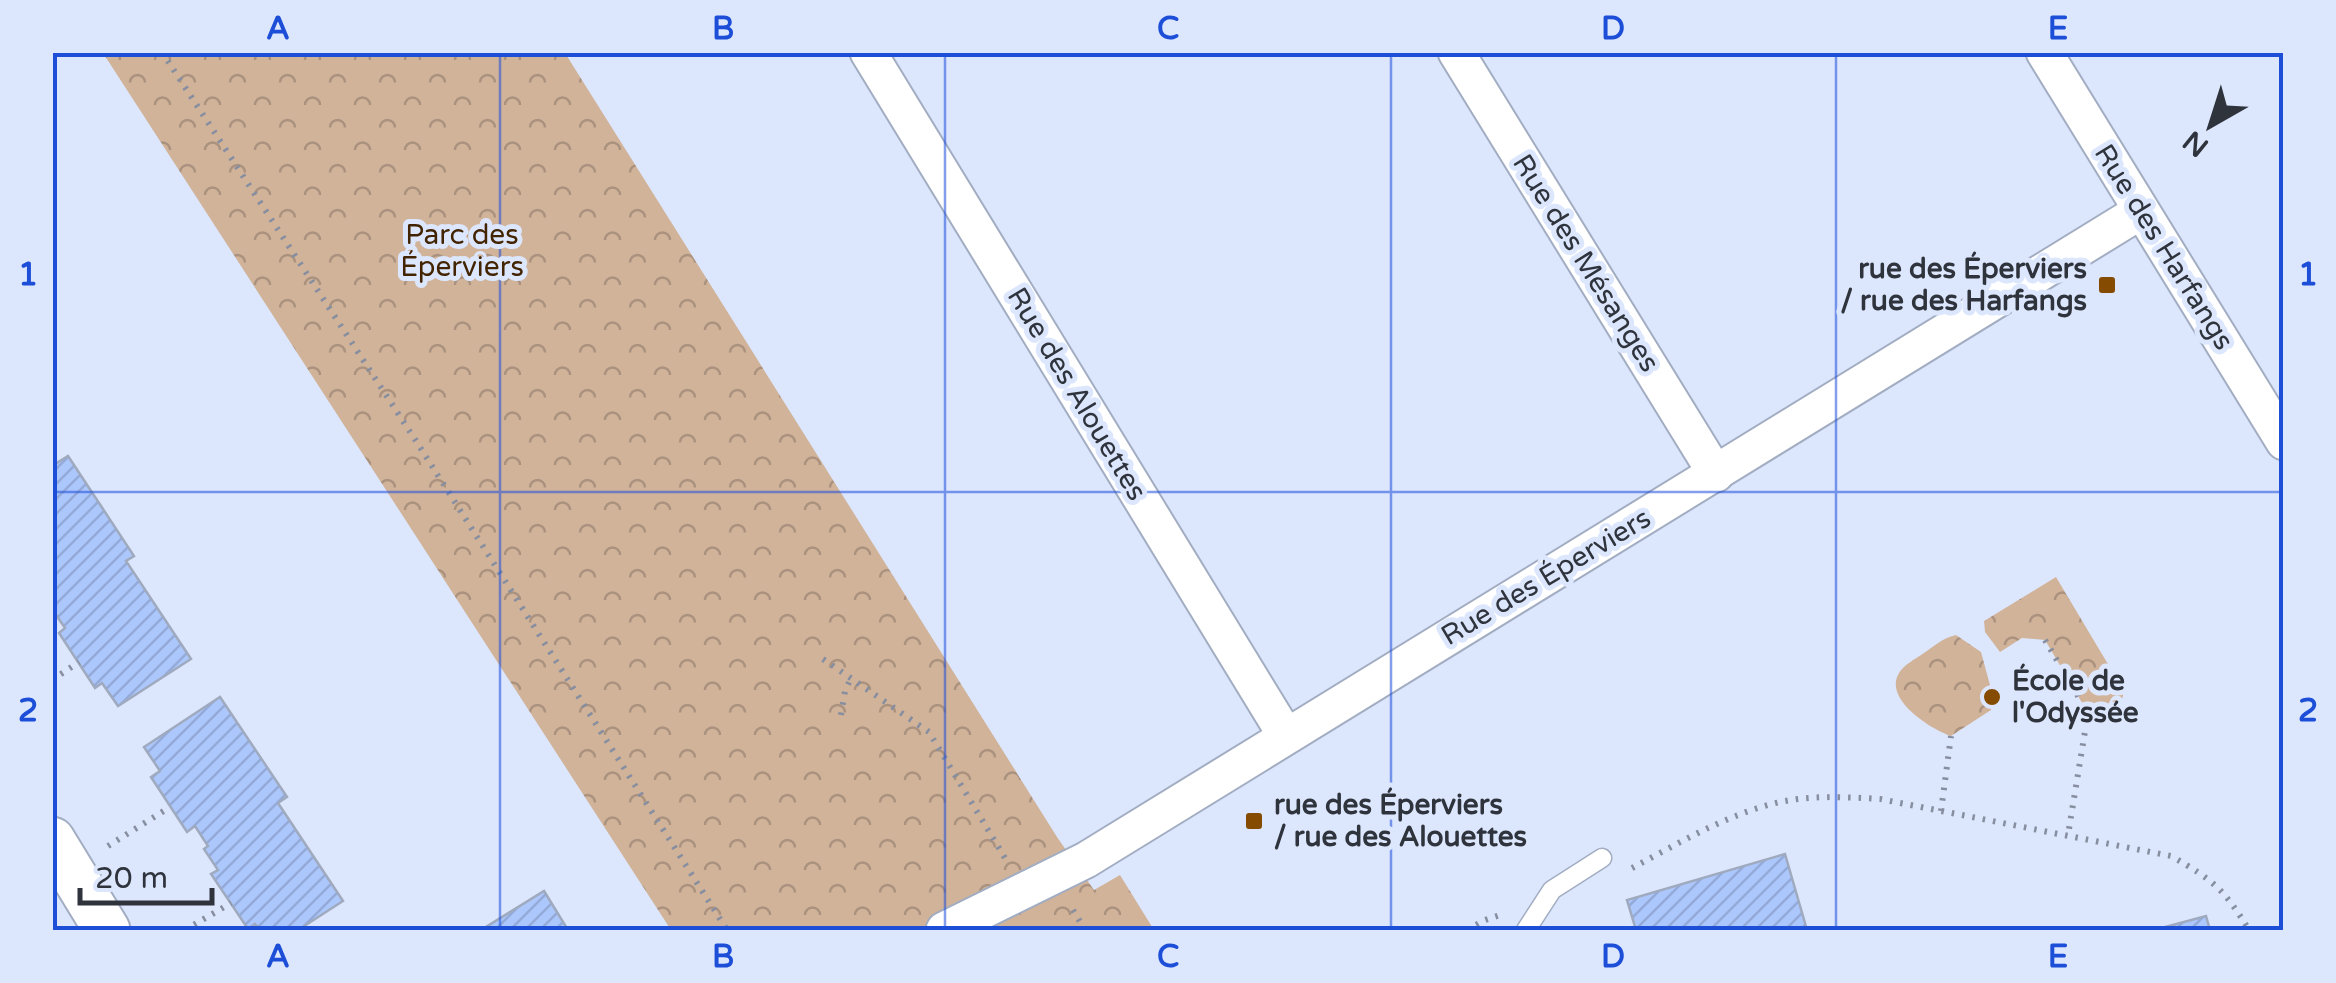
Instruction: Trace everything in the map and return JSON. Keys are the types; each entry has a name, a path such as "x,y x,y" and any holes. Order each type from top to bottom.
{"street":[{"name":"Rue des Alouettes","path":"868,52 1286,736"},
{"name":"Rue des Mésanges","path":"1456,52 1716,474"},
{"name":"Rue des Harfangs","path":"2044,52 2284,442"},
{"name":"Rue des Éperviers","path":"944,930 1086,860 2140,212"},
{"path":"52,840 107,930"}],"lane":[{"path":"1526,930 1552,890 1602,858"}],"path":[{"path":"162,52 416,441 726,930"},
{"path":"2044,640 2088,713 2068,836"},
{"path":"823,659 929,732 1008,864"},
{"path":"52,680 79,662"},
{"path":"842,715 845,691 852,678"},
{"path":"1941,811 1952,736"},
{"path":"1630,868 1709,828 1778,802 1818,797 1880,799 2172,856 2207,876 2225,894 2249,930"},
{"path":"99,852 170,807"},
{"path":"185,930 231,904"},
{"path":"1075,912 1085,930"},
{"path":"1467,930 1485,920 1511,914"}],"green space":[{"name":"Parc des Éperviers","path":"103,53 565,53 1057,837 1094,890 1120,875 1154,930 671,930"},
{"path":"2056,577 2124,691 2121,704 2101,715 2088,713 2045,640 2022,638 2000,652 1985,632 1984,621"},
{"path":"1956,635 1981,652 1993,696 1991,710 1951,736 1910,710 1901,700 1896,679 1908,663"}],"building":[{"path":"68,456 134,556 126,561 191,659 118,706 102,683 95,688 59,633 65,628 52,609 56,605 52,600 52,466"},
{"path":"220,697 287,797 278,803 343,901 298,930 260,930 255,924 248,929 211,874 218,870 204,849 208,846 195,826 187,832 151,777 160,771 144,747"},
{"path":"1785,854 1807,930 1636,930 1627,900"},
{"path":"544,891 568,930 481,930"},
{"path":"2206,916 2210,930 2154,930"}],"place":[{"name":"rue des Éperviers / rue des Harfangs","path":"2107,285"},
{"name":"École de l'Odyssée","path":"1992,697"},
{"name":"rue des Éperviers / rue des Alouettes","path":"1254,821"}]}
